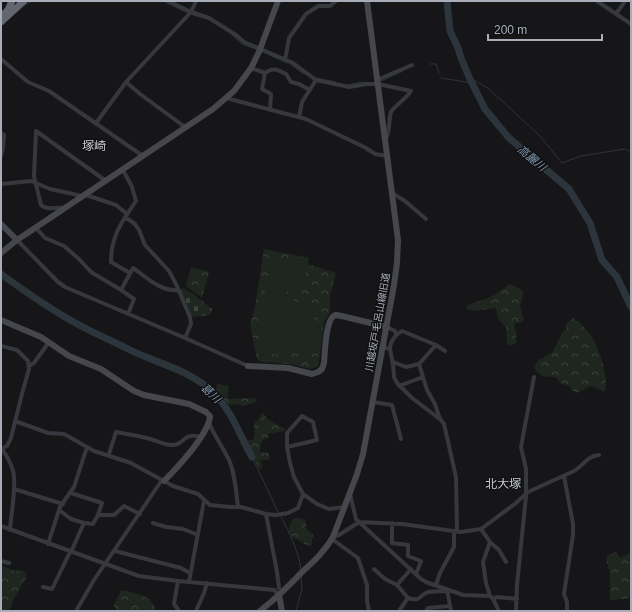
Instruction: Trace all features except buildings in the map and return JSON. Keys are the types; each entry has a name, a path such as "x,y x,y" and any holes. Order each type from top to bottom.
{"highway":[{"path":"1,17 8,10 12,1"},
{"path":"1,22 24,1"}],"street":[{"path":"168,1 190,13 209,18 236,35 244,42 292,63 315,79 349,87 377,82 412,65"},
{"path":"96,124 126,82 190,13 196,1"},
{"path":"1,254 17,240 213,109 234,91 251,68 260,50 278,1"},
{"path":"285,60 289,38 306,14 318,6 330,6 336,1"},
{"name":"川越坂戸毛呂山線旧道","path":"260,611 279,595 319,556 333,538 350,494 363,454 394,285 398,240 367,1"},
{"path":"597,1 631,24"},
{"path":"616,14 625,1"},
{"path":"1,59 28,82 50,91 142,156"},
{"path":"251,68 266,74"},
{"path":"270,110 271,94 262,89 266,74 272,69 286,74 290,82 299,84 310,90"},
{"path":"299,117 302,102 315,79"},
{"path":"126,82 186,127"},
{"path":"377,82 411,91 391,113 388,135 385,141"},
{"path":"226,98 299,117 366,148 375,154 387,156"},
{"path":"65,208 44,207 41,204 35,183 36,131 106,181"},
{"path":"1,133 4,135 1,156"},
{"path":"123,170 132,187 136,201 115,234 111,262 130,273"},
{"path":"1,184 31,181 50,189 84,196 116,206 135,224 145,245 169,271 176,284 190,318 191,324 185,338"},
{"path":"392,193 405,201 426,219"},
{"path":"1,224 61,285 248,366 288,368 312,374 318,372 322,369 324,363 327,328 335,315 386,326 395,331 396,334"},
{"path":"36,228 45,238 64,246 79,259 90,272 134,299 128,314"},
{"path":"121,290 133,268 158,286 172,291 178,290"},
{"path":"1,320 35,334 69,356 101,369 134,391 144,395 184,402 196,407 210,416 200,437 188,455 163,480 94,580 76,611"},
{"path":"436,585 440,573 454,547 456,531 456,477 444,424 440,419 399,386 394,377 390,346 396,334 402,331 436,345 444,351"},
{"path":"29,366 34,363 49,342"},
{"path":"393,362 406,367 418,364 436,345"},
{"path":"1,346 20,352 28,361 29,366 10,443 1,449 8,459 14,473 10,530"},
{"path":"383,347 390,349"},
{"path":"418,364 427,390 435,404 440,419"},
{"path":"399,386 423,377"},
{"path":"516,611 526,493 526,469 520,447 534,377"},
{"path":"373,402 392,405 401,439"},
{"path":"287,447 317,440 313,422 302,416 287,433 287,447 292,470 303,494 317,504 329,509 345,507"},
{"path":"15,421 48,433 64,434 94,451 109,454 138,466 173,486 198,494 204,501 213,506 238,507 276,515 288,513 298,508 303,494"},
{"path":"208,422 215,438 229,461 235,485 238,507"},
{"path":"109,454 116,432 150,439 169,445 178,444 186,437 200,437"},
{"path":"48,544 59,510 71,492 86,447"},
{"path":"369,611 367,601 367,585 358,558 333,538 359,522 392,523 467,532 480,529 516,503 526,493 578,469 586,460 599,455"},
{"path":"564,476 573,535 564,594 567,602 567,611"},
{"path":"14,489 63,504"},
{"path":"59,510 71,519 93,524 102,503 71,492"},
{"path":"350,494 356,519 426,582 463,595 516,599"},
{"path":"189,582 204,501"},
{"path":"98,515 114,515 124,506 140,514"},
{"path":"266,514 279,588"},
{"path":"43,587 52,589 84,523"},
{"path":"153,523 166,527 184,529 198,535"},
{"path":"392,523 392,543 408,545 408,556 421,561 416,574"},
{"path":"1,526 139,576 274,590 279,595 282,611"},
{"path":"480,529 490,542 499,550 506,562"},
{"path":"490,542 483,562 485,579 491,597 499,611"},
{"path":"115,551 181,568 190,573"},
{"path":"1,562 9,563"},
{"path":"374,569 384,578 397,585 408,598 418,599 426,593 447,590"},
{"path":"397,585 411,569"},
{"path":"178,581 174,604 179,611"},
{"path":"196,611 207,583"},
{"path":"447,590 450,611"},
{"path":"399,611 408,598"},
{"path":"426,611 428,608 450,606"}],"green space":[{"path":"264,249 309,258 308,264 336,273 330,296 330,312 324,323 317,367 310,369 290,364 261,362 257,359 250,324 255,307"},
{"path":"272,258 309,266 306,273 297,285 286,293 264,296"},
{"path":"191,267 209,272 202,298 186,286"},
{"path":"509,284 522,290 523,296 520,306 524,320 514,325 516,344 510,345 507,344 506,327 498,319 496,308 473,311 467,309 467,305 495,294"},
{"path":"182,288 192,293 212,309 210,315 191,317 180,291"},
{"path":"258,298 294,300 309,309 314,317 317,327 317,352 262,355"},
{"path":"573,318 585,328 595,342 604,366 606,386 604,392 591,386 575,393 569,386 560,383 556,377 540,375 534,367 540,358 542,359 552,353 562,333 566,329 567,323"},
{"path":"217,384 229,386 228,399 254,398 257,402 243,406 238,404 227,404 216,390"},
{"path":"262,413 267,419 285,429 285,431 268,434 268,438 261,442 260,452 269,453 270,458 268,460 261,460 261,469 258,468 247,442 248,440 253,440 255,422"},
{"path":"294,518 305,519 307,530 312,533 313,536 312,545 307,545 292,537 290,534 289,529"},
{"path":"616,552 620,558 631,552 631,598 610,600 610,572 606,559 607,556"},
{"path":"1,565 15,571 21,570 26,573 26,578 13,600 10,610 1,610"},
{"path":"121,590 147,598 151,601 156,611 116,611 114,605"}],"waterway":[{"path":"25,5 33,1"},
{"path":"163,1 188,13"},
{"name":"高麗川","path":"447,1 450,31 469,77 485,109 509,138 569,189 590,223 602,260 617,277 631,307"},
{"path":"191,14 199,17"},
{"path":"232,35 242,44 258,50"},
{"path":"263,52 287,63"},
{"path":"290,64 304,74"},
{"path":"430,64 436,64 439,73"},
{"path":"381,81 403,71"},
{"path":"469,77 489,89 539,135 562,163 581,156 625,149 631,152"},
{"path":"316,78 336,82"},
{"path":"441,78 472,83"},
{"path":"347,85 363,82"},
{"name":"葛川","path":"1,274 41,302 72,321 135,353 181,371 203,384 220,399 235,423 252,457"},
{"name":"葛川","path":"252,457 279,514"},
{"name":"葛川","path":"281,517 296,549 301,569"},
{"name":"葛川","path":"296,611 302,589 301,576"}],"district":[{"name":"塚崎","path":"94,146"},
{"name":"北大塚","path":"503,484"}]}
